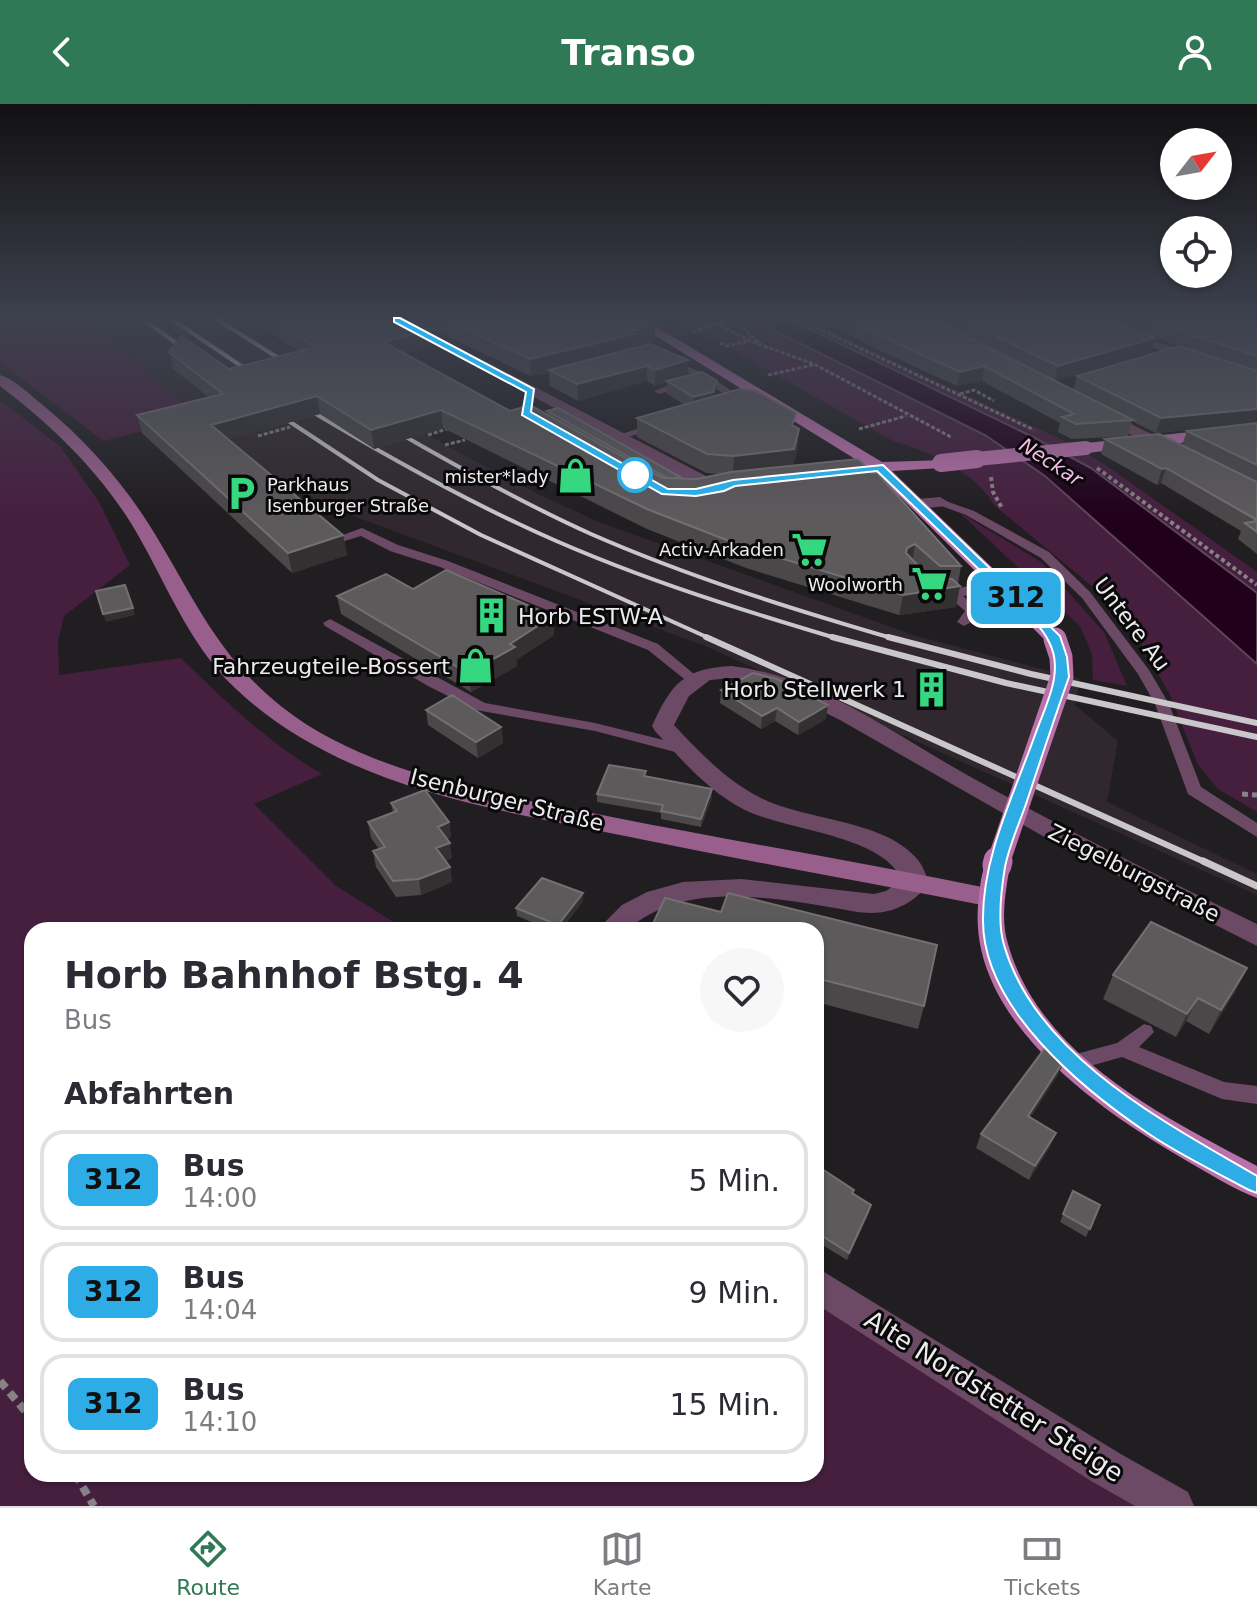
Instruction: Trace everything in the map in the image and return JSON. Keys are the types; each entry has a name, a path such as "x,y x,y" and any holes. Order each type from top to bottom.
{"main road":[{"path":"744,385 879,467 1055,639 1061,657 1062,677 997,865 992,898 994,943 1006,976 1021,1005 1072,1063 1158,1129 1257,1183"},
{"path":"879,467 1249,431"}],"street":[{"name":"Isenburger Straße","path":"9,385 53,419 89,454 108,478 152,544 204,638 221,662 262,702 320,739 419,781 472,796 734,851 992,898"},
{"path":"519,385 711,483 740,482"},
{"path":"526,389 534,385"},
{"path":"1089,408 1183,455"},
{"path":"848,469 879,467"},
{"name":"Untere Au","path":"917,504 940,502"},
{"name":"Ziegelburgstraße","path":"693,679 730,672 748,673 796,689 974,789 1167,892 1257,936"},
{"path":"617,922 656,899 702,890 754,887 877,904 905,894 916,882 914,868 895,851 754,805 733,792 683,749 663,726 678,692 693,679"},
{"name":"Alte Nordstetter Steige","path":"824,1289 1105,1467 1174,1506"}],"lane":[{"path":"659,391 677,385"},
{"path":"717,385 742,402 724,408"},
{"path":"526,389 526,413 546,426"},
{"path":"557,404 569,415 688,481 711,483"},
{"path":"620,436 663,424"},
{"path":"687,493 720,489 740,482"},
{"name":"Untere Au","path":"940,502 970,513 1045,555 1086,595 1144,673 1162,704 1194,790 1257,831"},
{"path":"338,539 362,532 394,548 444,564 653,647 693,679"},
{"path":"921,582 931,592 953,594 1004,586"},
{"path":"953,594 972,610 964,622"},
{"path":"330,623 481,707 595,727 683,749"},
{"path":"1072,1063 1123,1049 1144,1032"},
{"path":"1123,1049 1222,1090 1257,1095"}],"path":[{"path":"852,385 959,442"},
{"path":"959,394 974,390 994,401"},
{"path":"859,429 907,416"},
{"path":"428,435 462,424"},
{"path":"265,425 273,432"},
{"path":"258,436 290,427"},
{"path":"445,445 465,440"},
{"path":"988,471 993,492 1007,513"},
{"path":"0,1381 24,1410"},
{"path":"80,1482 94,1506"}],"shaded area":[{"path":"31,385 162,385 200,417 103,441"},
{"path":"163,385 350,385 445,445 599,522 916,636 1080,679 1075,705 1118,741 1107,802 1257,874 1257,895 705,646 329,507 269,473"},
{"path":"795,385 946,385 1069,443 1107,466 1257,572 1257,812 1218,789 1198,765 1170,695 1140,642 1110,601 995,506 986,493 963,473 922,451 893,441"},
{"path":"0,400 61,447 99,502 130,565 64,616 58,641 59,675 181,658 265,735 322,774 254,804 335,885 393,922 24,922 24,1482 824,1482 824,1309 1137,1506 0,1506"},
{"path":"959,512 1041,562 1104,632 1127,686 1093,680 1092,654 1080,626"}],"water":[{"name":"Neckar","path":"885,385 926,385 1091,468 1257,593 1257,664 1045,476 985,435"}],"building":[{"path":"212,385 463,385 510,411 530,405 662,478 697,479 731,472 858,459 872,473 877,473 961,566 940,566 915,544 907,548 906,553 929,577 952,579 960,586 903,595 747,548 647,509 441,410 371,430 317,396 211,425 343,535 288,553 137,415 223,394"},
{"path":"674,385 715,385 713,392 693,397"},
{"path":"1020,385 1064,385 1133,420 1076,424 1062,417 1074,414"},
{"path":"1096,385 1257,385 1257,409 1161,418"},
{"path":"740,389 756,391 796,413 792,425 799,429 794,449 734,456 707,454 637,418"},
{"path":"558,408 682,478 667,478 547,411"},
{"path":"1257,423 1257,465 1187,431"},
{"path":"1159,434 1257,482 1257,520 1166,468 1162,469 1105,439"},
{"path":"1257,521 1257,532 1245,523"},
{"path":"446,570 553,616 510,644 515,647 468,673 337,596 386,574 413,589"},
{"path":"125,585 133,608 103,614 96,591"},
{"path":"753,673 777,679 828,705 799,722 777,708 762,716 721,690"},
{"path":"452,695 501,727 476,742 426,710"},
{"path":"609,765 646,771 644,776 712,789 701,819 661,811 663,805 597,794"},
{"path":"425,790 449,822 438,827 450,843 436,848 450,867 419,879 393,881 373,851 385,847 368,822 397,811 391,803"},
{"path":"542,878 583,893 560,922 551,922 516,908"},
{"path":"728,893 937,945 924,1006 824,980 824,922 654,922 665,898 721,912"},
{"path":"1151,922 1247,968 1221,1010 1198,998 1187,1014 1113,975"},
{"path":"1048,1044 1065,1059 1028,1116 1056,1133 1035,1166 981,1134"},
{"path":"824,1170 871,1205 849,1253 824,1237"},
{"path":"1073,1191 1100,1205 1090,1229 1063,1214"}],"railway":[{"path":"296,402 434,481 558,542 677,588 836,638"},
{"path":"272,410 378,480 481,535 711,639"},
{"path":"387,426 513,496 628,550 741,591 890,638"},
{"path":"706,637 1207,863"},
{"path":"836,638 1006,683 1257,737"},
{"path":"890,638 1031,674 1257,723"},
{"path":"890,638 895,639"},
{"path":"1203,861 1257,886"}],"bus line":[{"name":"312","path":"520,385 531,391 526,413 666,492 696,492 720,489 733,483 879,467 1023,604 1055,639 1061,657 1062,677 997,865 991,920 994,943 1006,976 1021,1005 1044,1034 1072,1063 1114,1098 1158,1129 1257,1183"}],"place":[{"name":"mister*lady","path":"575,476"},
{"name":"Parkhaus Isenburger Straße","path":"241,494"},
{"name":"Activ-Arkaden","path":"810,549"},
{"name":"Woolworth","path":"929,584"},
{"name":"Horb ESTW-A","path":"492,616"},
{"name":"Fahrzeugteile-Bossert","path":"476,666"},
{"name":"Horb Stellwerk 1","path":"932,689"}]}
